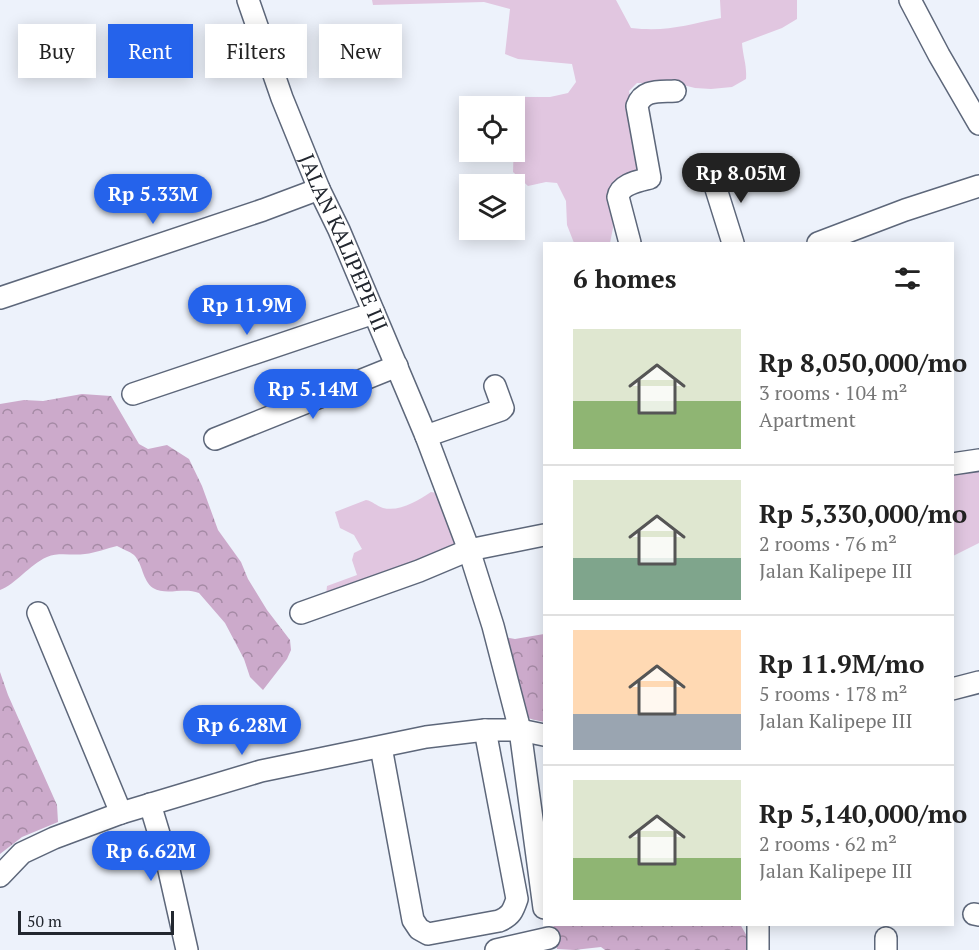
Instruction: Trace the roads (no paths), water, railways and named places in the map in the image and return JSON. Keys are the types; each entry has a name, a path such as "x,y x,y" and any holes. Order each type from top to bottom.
{"street":[{"name":"JALAN KALIPEPE III","path":"248,0 282,98 426,436 469,550 493,626 520,730 543,901"},
{"path":"910,0 979,124"},
{"path":"630,242 619,192 624,187 650,178 637,106 639,99 646,93 675,91"},
{"path":"712,176 733,242"},
{"path":"821,242 905,210 979,186"},
{"path":"0,298 319,189"},
{"path":"133,394 374,313"},
{"path":"215,439 397,366"},
{"path":"426,436 501,410 495,386"},
{"path":"954,464 979,459"},
{"path":"302,613 419,572 469,550 543,535"},
{"path":"38,613 121,813"},
{"path":"954,688 979,682"},
{"path":"381,747 413,920 428,934 499,921 514,911 517,899 485,730"},
{"path":"0,876 22,853 34,846 121,813 261,771 426,737 485,730 520,730 543,735"},
{"path":"150,804 166,857 187,950"},
{"path":"758,926 758,950"},
{"path":"496,950 549,937"}]}
